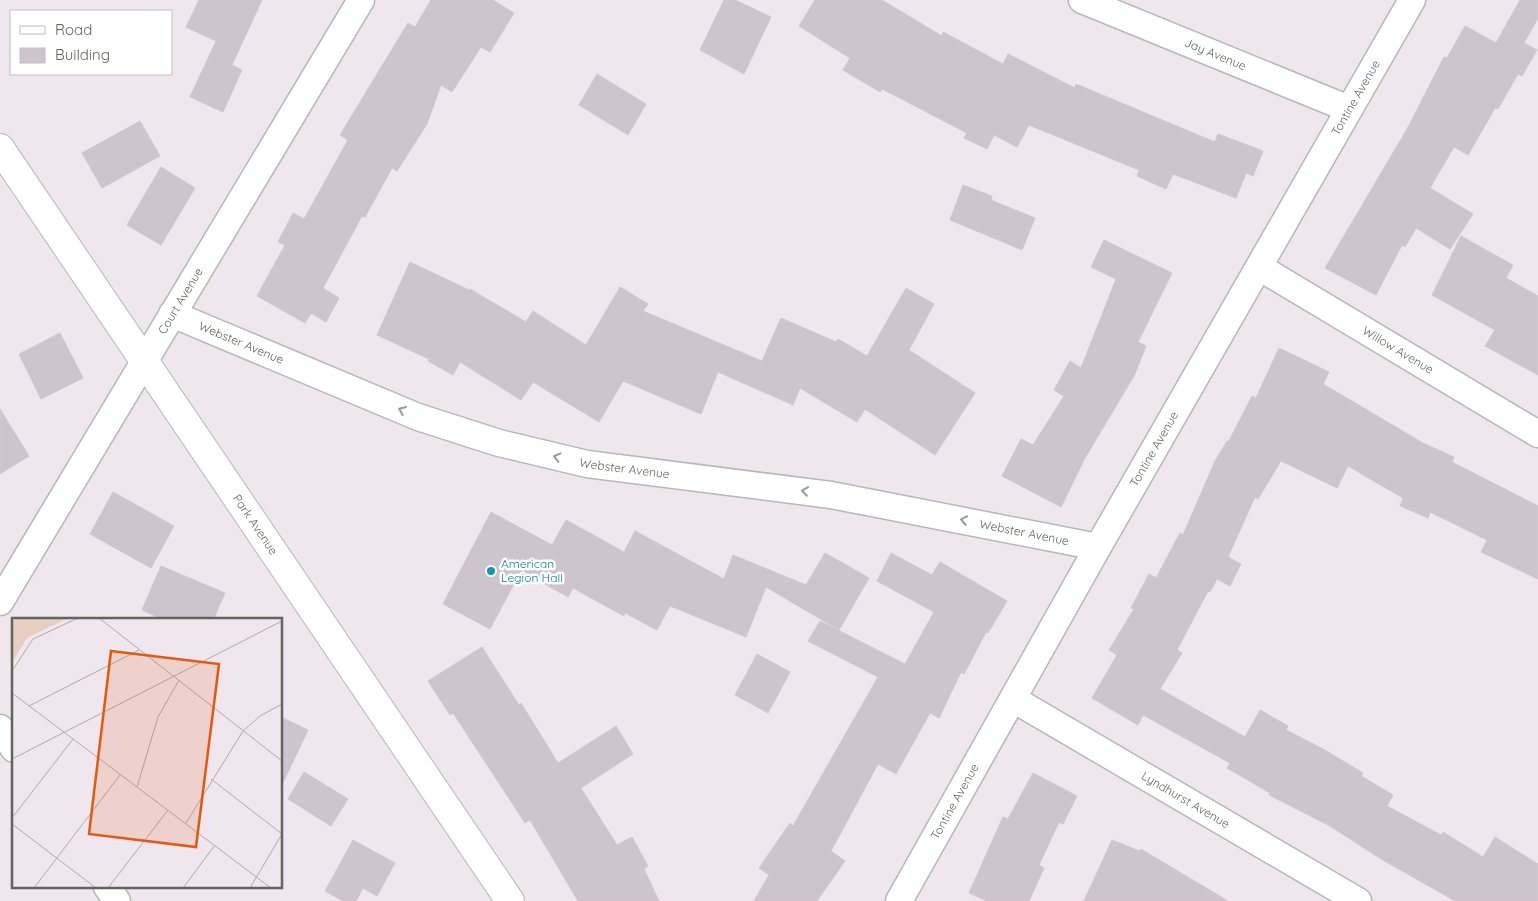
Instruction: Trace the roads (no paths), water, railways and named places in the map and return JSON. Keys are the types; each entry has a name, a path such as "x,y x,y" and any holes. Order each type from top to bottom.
{"street":[{"name":"Court Avenue","path":"0,602 361,0"},
{"name":"Jay Avenue","path":"1082,0 1348,109"},
{"name":"Tontine Avenue","path":"899,901 1098,547 1412,0"},
{"name":"Park Avenue","path":"0,148 510,901"},
{"name":"Willow Avenue","path":"1259,268 1538,434"},
{"name":"Webster Avenue","path":"172,314 418,417 499,443 587,464 831,494 1098,547"},
{"name":"Lyndhurst Avenue","path":"1012,699 1358,901"},
{"path":"0,728 12,746"},
{"path":"108,888 116,901"}],"place":[{"name":"American Legion Hall","path":"491,571"}]}
